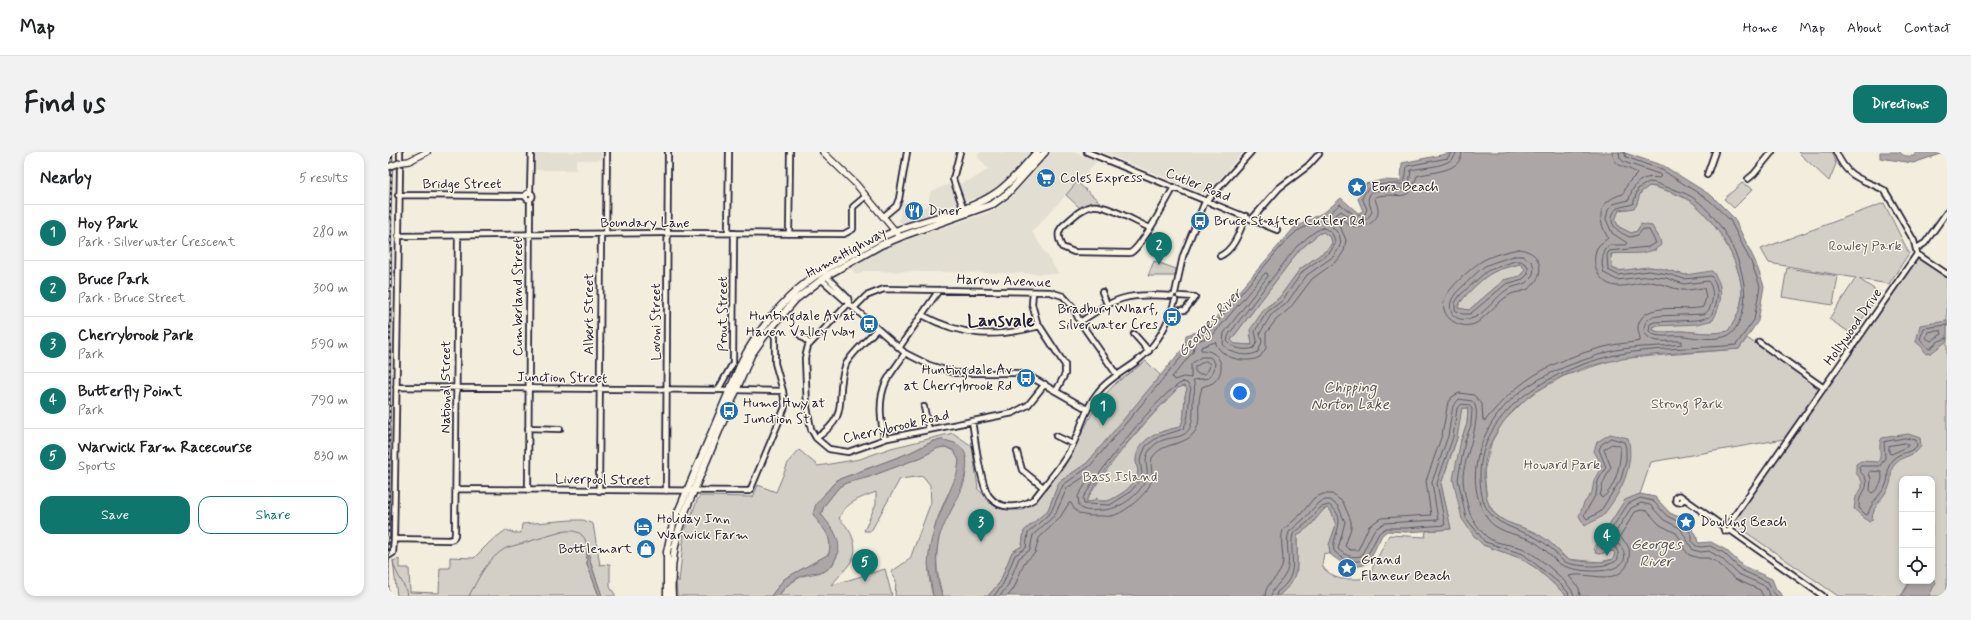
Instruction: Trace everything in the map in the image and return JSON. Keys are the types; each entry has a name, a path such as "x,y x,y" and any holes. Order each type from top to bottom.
{"highway":[{"name":"Hume Highway","path":"666,596 668,544 673,524 751,344 795,292 819,273 896,231 982,201 1003,188 1037,152"},
{"name":"Hume Highway","path":"672,596 672,568 676,535 694,492 732,390 751,355 772,327 795,300 823,278 900,237 993,204 1008,193 1045,152"}],"main road":[{"path":"409,159 419,152"},
{"path":"388,167 401,160 409,159 427,152"},
{"path":"823,152 866,196 900,237"}],"street":[{"path":"400,152 401,160"},
{"name":"Cumberland Street","path":"528,490 529,196 531,152"},
{"path":"606,234 607,152"},
{"name":"Lovoni Street","path":"666,491 668,152"},
{"path":"728,233 729,152"},
{"path":"789,234 790,152"},
{"path":"884,216 896,206 907,152"},
{"path":"960,152 953,179 963,208"},
{"name":"Cutler Road","path":"1087,152 1277,230"},
{"path":"972,421 983,482 989,497 998,504 1016,507 1027,504 1034,499 1071,450 1087,409 1098,391 1149,351 1162,333 1175,300 1183,256 1204,204 1251,152"},
{"path":"1707,175 1715,152"},
{"path":"1748,178 1754,174 1772,152"},
{"path":"1836,152 1841,164 1847,172 1854,177 1884,190 1914,241 1917,248 1917,254 1947,274"},
{"path":"1252,219 1279,188 1308,166 1319,154"},
{"path":"388,556 392,555 394,539 398,195 400,168"},
{"path":"1150,228 1102,207 1092,206 1083,210 1061,227 1058,233 1058,238 1062,247 1074,252 1127,253 1137,248 1150,228 1174,187"},
{"name":"Bridge Street","path":"398,195 529,196"},
{"name":"Boundary Lane","path":"398,236 667,233 844,234 853,229 853,207 866,196"},
{"path":"1917,248 1926,242 1947,212"},
{"path":"1220,256 1228,251 1235,241 1246,216"},
{"name":"Prout Street","path":"718,390 733,363 734,233"},
{"name":"Albert Street","path":"599,491 601,234"},
{"name":"National Street","path":"394,539 453,539 456,531 458,236"},
{"path":"1914,241 1926,242"},
{"name":"Hollywood Drive","path":"1727,527 1917,254"},
{"path":"823,278 845,301 850,302 877,329 905,353 928,365 956,373 1018,373 1029,376 1087,409"},
{"name":"Harrow Avenue","path":"855,307 866,296 884,289 1050,292 1063,296 1073,308 1080,322 1117,375"},
{"path":"899,348 939,290"},
{"path":"1033,292 1032,304 1040,326 1065,365 1065,374 1056,391"},
{"path":"1102,292 1107,304"},
{"path":"1080,322 1107,304 1122,298 1139,295 1175,295 1195,297 1186,310 1171,311"},
{"path":"850,302 810,344 805,358 810,428 816,438 829,430 837,419 842,379 846,363 877,329"},
{"path":"922,315 955,330 985,335 1016,332 1040,326"},
{"path":"772,327 775,338 775,363 783,391"},
{"path":"799,334 810,344"},
{"path":"1134,334 1149,351"},
{"path":"1759,342 1824,388"},
{"path":"885,439 880,417 884,388 888,379 905,353"},
{"name":"Cherrybrook Road","path":"816,438 829,449 843,452 854,450 885,439 1019,411 1033,400 1045,384"},
{"name":"Junction Street","path":"396,387 783,391"},
{"name":"Liverpool Street","path":"456,489 686,492 750,491 784,410 783,391"},
{"path":"924,407 929,430"},
{"path":"528,428 560,429"},
{"path":"1056,436 1073,444"},
{"path":"1017,452 1022,470 1043,487"},
{"path":"1682,497 1727,527 1823,596"},
{"path":"388,552 393,548"}],"shaded area":[{"path":"535,152 602,152 601,160 576,160 576,170 535,170"},
{"path":"981,152 1030,152 1002,183 986,194 904,223 899,222 902,202 927,207 931,191 950,184 958,184 973,179 988,169 977,156"},
{"path":"1052,152 1073,152 1097,161 1032,232 1059,274 864,271 856,275 852,267 891,245 993,211 1011,198"},
{"path":"1102,152 1243,152 1206,194"}],"green space":[{"path":"1798,152 1831,152 1836,164 1829,181"},
{"path":"1077,182 1101,203 1090,203 1080,208 1066,195"},
{"path":"1742,183 1753,189 1734,208 1724,199"},
{"path":"1649,186 1670,192 1689,200 1709,219 1727,246 1734,261 1742,290 1739,311 1728,331 1711,333 1681,331 1663,332 1653,330 1654,326 1687,324 1685,275 1650,267 1626,270 1617,270 1612,268 1611,254 1656,250 1639,227 1637,231 1631,233 1619,227 1615,220 1619,210 1636,206 1641,192"},
{"name":"Rowley Park","path":"1884,203 1909,253 1889,284 1859,279 1880,293 1852,334 1829,319 1856,278 1769,263 1761,249"},
{"path":"1323,232 1331,238 1332,243 1328,249 1300,269 1279,298 1264,309 1250,335 1253,341 1252,345 1235,344 1231,340 1300,249"},
{"path":"1918,258 1947,274 1947,596 1838,596 1731,522"},
{"path":"1154,261 1176,269 1175,276 1148,276"},
{"path":"1520,264 1525,269 1520,276 1504,280 1469,310 1458,308 1462,300 1487,276 1501,269"},
{"path":"1787,268 1838,276 1833,305 1782,297"},
{"path":"1747,338 1820,388 1784,439 1651,462 1640,494 1625,500 1595,547 1594,550 1599,554 1610,550 1613,551 1615,553 1613,559 1600,562 1567,559 1554,546 1535,532 1506,522 1495,514 1487,501 1484,471 1492,441 1503,422 1529,396 1564,376 1616,359 1739,349"},
{"path":"1146,361 1161,376 1087,463 1059,482 1048,510 1024,531 1022,546 1012,552 1000,582 988,596 943,596 942,593 937,566 937,547 941,529 964,483 966,470 964,460 957,444 943,440 933,441 909,453 837,480 825,493 818,523 827,533 830,545 829,554 784,579 771,596 677,596 676,578 679,582 684,534 698,498 701,496 753,497 758,485 776,492 789,461 799,450 818,466 860,459 891,448 953,433 972,446 977,488 997,505 1008,509 1022,510 1041,493 1063,469 1098,402 1117,382"},
{"name":"Bass Island","path":"1184,386 1187,389 1183,418 1180,427 1163,431 1138,452 1136,460 1138,472 1134,482 1127,490 1109,501 1097,501 1097,498 1091,502 1086,501 1106,471 1129,442 1178,388"},
{"path":"1461,408 1468,408 1467,424 1461,440 1483,545 1520,558 1536,568 1567,596 1278,596 1297,570 1297,536 1311,525 1323,510 1328,508 1331,511 1336,525 1329,545 1330,554 1324,553 1322,565 1325,570 1341,579 1360,579 1369,575 1389,535 1425,537 1426,531 1451,529 1441,484 1457,438"},
{"path":"945,447 956,454 959,467 955,481 940,511 930,547 929,571 933,596 895,596 896,580 891,572 910,559 931,502 930,485 923,476 900,479 871,531 864,531 876,504 876,492 854,501 845,508 839,519 843,522 852,536 855,553 849,565 832,585 885,569 892,596 778,596 788,585 802,576 823,572 832,566 839,552 834,531 821,515 824,506 839,487 846,483 869,477 922,457 938,448"},
{"path":"583,520 593,524 600,565 610,564 610,587 616,596 602,596 591,564 587,546 587,564 599,596 397,596 393,561 399,559 399,568 409,568 410,592 439,593 440,568 450,568 450,557 474,558 491,541 506,530 514,533 521,533 522,524"}],"water":[{"name":"Chipping Norton Lake","path":"1456,152 1622,152 1664,166 1712,196 1734,218 1755,261 1764,286 1758,321 1739,349 1650,355 1605,362 1583,368 1548,384 1532,394 1518,406 1495,434 1488,450 1484,468 1485,490 1491,508 1499,517 1508,523 1536,533 1553,545 1566,558 1576,561 1590,562 1604,562 1613,559 1615,553 1613,551 1599,554 1595,553 1599,540 1625,500 1640,494 1655,497 1670,513 1685,520 1696,534 1698,543 1711,542 1726,550 1743,566 1772,579 1776,589 1783,596 1567,596 1536,568 1520,558 1483,545 1474,536 1462,519 1453,479 1461,440 1467,424 1468,408 1462,408 1457,438 1441,484 1451,529 1406,532 1387,531 1382,535 1368,563 1363,565 1353,566 1338,560 1330,554 1329,545 1336,525 1331,511 1327,508 1323,510 1311,525 1297,536 1297,562 1294,576 1291,583 1278,596 988,596 1000,582 1012,552 1022,546 1024,531 1048,510 1059,482 1087,463 1185,346 1186,335 1205,330 1294,228 1326,211 1341,198 1358,213 1363,211 1358,199 1365,184 1383,180 1401,181 1402,163","holes":["1649,186 1653,186 1686,198 1699,208 1719,232 1734,261 1742,290 1739,311 1728,331 1711,333 1681,331 1663,332 1653,330 1654,326 1698,324 1713,320 1721,295 1719,283 1712,271 1685,275 1660,268 1649,267 1618,271 1612,268 1611,254 1644,253 1656,249 1661,245 1660,239 1652,226 1641,224 1637,231 1631,233 1619,227 1615,220 1619,210 1636,207 1641,192","1323,232 1331,238 1332,243 1328,249 1300,269 1279,298 1264,309 1250,330 1252,345 1235,344 1231,340 1300,249","1520,264 1525,269 1520,276 1504,280 1469,310 1458,308 1462,300 1477,284 1490,274","1184,386 1187,389 1183,418 1180,427 1158,433 1152,436 1141,446 1137,452 1137,476 1135,481 1123,493 1107,501 1098,501 1097,498 1091,502 1086,501 1104,471 1128,442 1178,388"]},
{"path":"1880,152 1900,152 1904,155 1914,156 1916,152 1946,152 1913,163 1880,158"},
{"path":"1947,321 1947,341 1931,353 1926,354 1922,347 1916,342 1920,325"},
{"path":"1610,434 1628,438 1630,458 1628,468 1621,488 1610,506 1602,516 1585,526 1579,516 1584,503 1592,492 1594,480 1602,466 1594,451 1597,442"},
{"path":"1908,434 1920,438 1921,446 1916,452 1898,460 1895,463 1892,468 1889,487 1876,506 1872,520 1869,522 1854,509 1856,497 1862,488 1862,481 1856,473 1856,464 1861,461 1878,462 1882,438"},
{"path":"943,440 957,444 964,452 967,463 965,476 960,490 939,538 936,560 937,575 940,590 943,596 933,596 928,564 930,546 936,523 957,474 959,460 953,450 945,447 938,448 922,457 869,477 846,483 839,487 824,506 821,514 830,525 838,541 838,553 834,562 830,568 825,571 810,573 800,577 784,588 778,596 771,596 784,579 829,554 830,547 828,536 813,514 816,504 837,480 909,453 934,441"},
{"path":"587,544 591,564 602,596 599,596 587,564"},
{"path":"1908,584 1935,584 1929,596 1901,596"}],"waterway":[{"path":"469,596 480,575 489,563 499,552 506,548 565,531 579,533 582,535 587,545"},
{"path":"393,560 396,571 405,587 407,596"}],"railway":[{"path":"390,222 392,152"},
{"path":"388,596 391,217"}],"place":[{"name":"Coles Express","path":"1046,178"},
{"name":"Eora Beach","path":"1357,187"},
{"name":"Diner","path":"914,211"},
{"name":"Bruce St after Cutler Rd","path":"1200,221"},
{"name":"Bruce Park","path":"1159,265"},
{"name":"Bradbury Wharf, Silverwater Cres","path":"1172,317"},
{"name":"Huntingdale Av at Haven Valley Way","path":"869,324"},
{"name":"Huntingdale Av at Cherrybrook Rd","path":"1026,378"},
{"name":"Hume Hwy at Junction St","path":"729,411"},
{"name":"Hoy Park","path":"1103,426"},
{"name":"Dowling Beach","path":"1686,522"},
{"name":"Holiday Inn Warwick Farm","path":"643,527"},
{"name":"Cherrybrook Park","path":"981,542"},
{"name":"Bottlemart","path":"646,549"},
{"name":"Butterfly Point","path":"1607,556"},
{"name":"Grand Flaneur Beach","path":"1347,568"},
{"name":"Warwick Farm Racecourse","path":"865,582"}],"district":[{"name":"Lansvale","path":"1001,321"}],"water label":[{"name":"Georges River","path":"1210,323"},
{"name":"Georges River","path":"1656,554"}],"park label":[{"name":"Strong Park","path":"1687,404"},
{"name":"Howard Park","path":"1562,465"}]}
